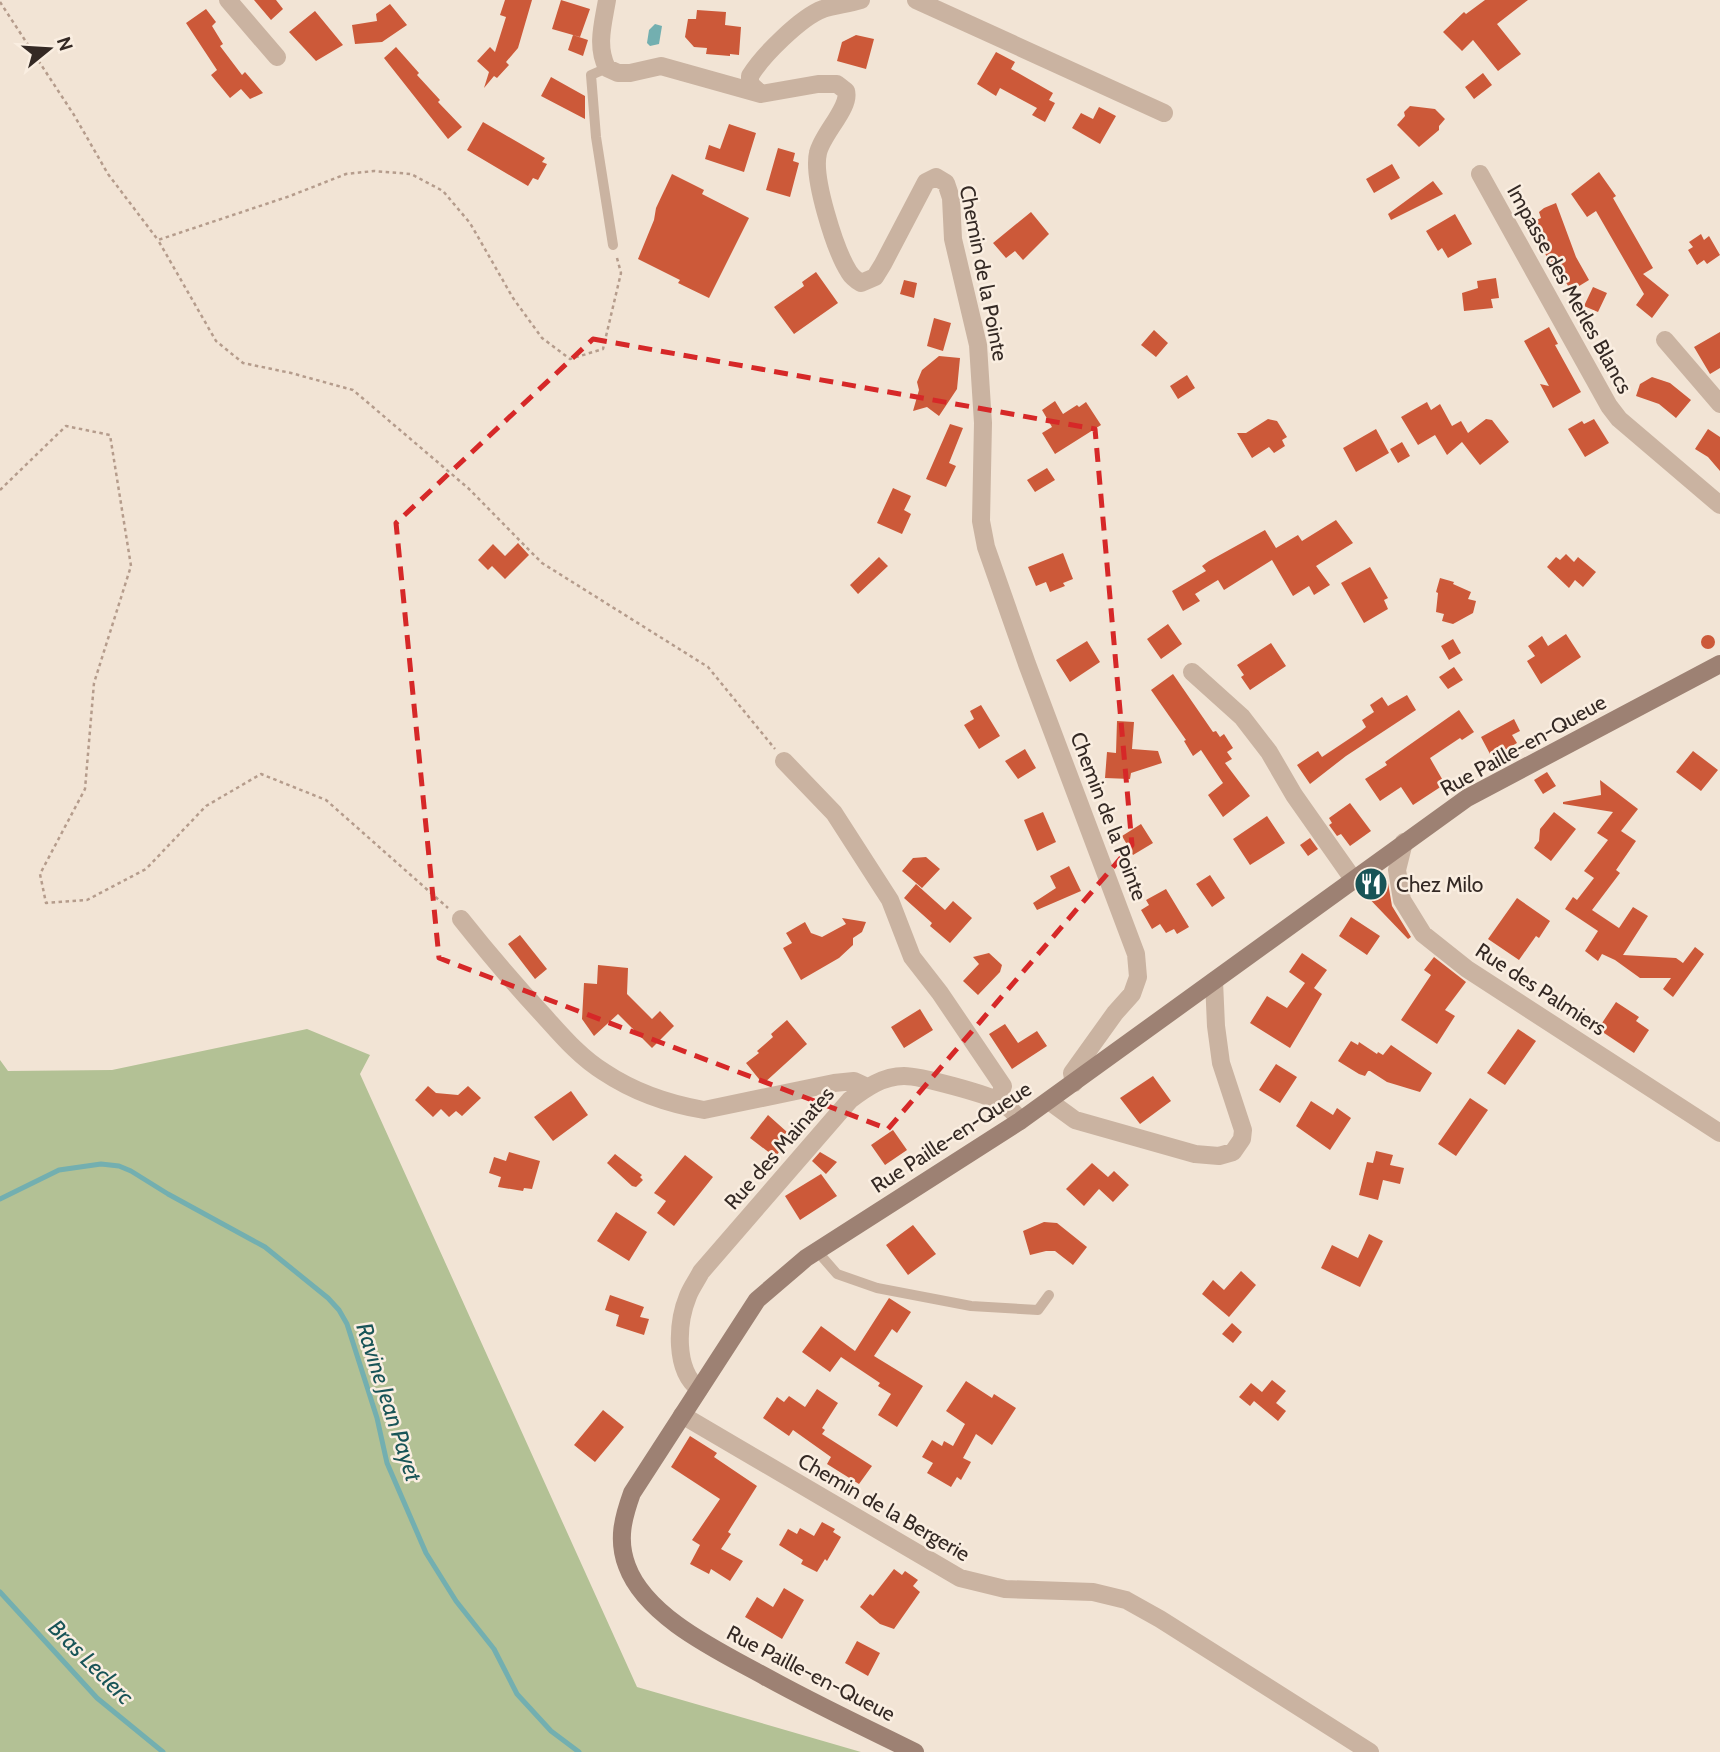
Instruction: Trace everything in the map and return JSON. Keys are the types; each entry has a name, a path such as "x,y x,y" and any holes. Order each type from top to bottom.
{"main road":[{"name":"Rue Paille-en-Queue","path":"915,1752 808,1700 696,1639 664,1614 643,1592 628,1567 621,1541 624,1517 632,1493 757,1300 817,1251 1049,1101 1467,798 1720,664"}],"street":[{"path":"228,0 277,57"},
{"path":"607,0 600,40 601,56 607,68"},
{"path":"761,94 750,84 750,76 793,30 808,17 824,9 861,0"},
{"path":"916,0 1164,113"},
{"name":"Chemin de la Pointe","path":"607,68 618,73 630,73 661,66 761,94 818,84 837,84 846,90 847,102 819,149 816,171 841,255 850,274 861,283 875,277 879,271 926,182 936,177 946,183 951,198 953,239 978,345 983,423 981,521 986,547 1136,954 1138,977 1132,994 1072,1073 1074,1083"},
{"name":"Impasse des Merles Blancs","path":"1480,174 1609,406 1619,419 1720,505"},
{"path":"1665,340 1720,404"},
{"path":"1192,672 1242,717 1256,734 1353,879"},
{"path":"784,761 834,813 883,889 912,957 940,993 1003,1086 998,1101"},
{"name":"Rue des Palmiers","path":"1404,842 1397,870 1402,900 1423,934 1467,969 1720,1133"},
{"path":"461,919 513,983 573,1048 603,1072 645,1094 704,1110 834,1083 854,1081 867,1087"},
{"path":"1049,1101 1075,1121 1195,1154 1219,1156 1233,1152 1242,1139 1243,1130 1222,1063 1216,1026 1214,981"},
{"name":"Rue des Mainates","path":"699,1389 691,1383 682,1366 680,1325 688,1296 701,1272 850,1100 867,1087 903,1076 923,1079 998,1101 1020,1121"},
{"name":"Chemin de la Bergerie","path":"682,1415 960,1578 1005,1589 1093,1592 1126,1600 1370,1752"}],"lane":[{"path":"607,68 591,75 596,137 613,245"},
{"path":"817,1251 836,1274 877,1288 971,1306 1038,1310 1049,1295"}],"path":[{"path":"0,2 74,114 108,174 158,240 216,341 243,363 353,390 468,488 542,563 708,667 784,761"},
{"path":"158,240 290,196 346,174 374,171 411,174 443,191 470,223 513,298 542,338 570,359 603,349 621,273 613,245"},
{"path":"0,490 66,426 110,435 131,566 94,683 85,789 40,874 46,903 87,900 146,869 205,806 261,775 326,800 461,919"}],"highlighted area":[{"path":"593,339 1095,429 1132,845 888,1129 439,958 396,523"}],"green space":[{"path":"307,1029 370,1055 360,1074 637,1687 861,1752 0,1752 0,1060 8,1071 112,1070"}],"water":[{"path":"655,24 662,26 659,44 650,46 647,43 649,30"}],"building":[{"path":"254,0 276,0 283,9 271,20"},
{"path":"505,0 532,0 518,48 506,62 509,65 484,88 489,72 477,61 490,47 495,52 506,17 500,15"},
{"path":"561,0 590,9 580,37 552,29"},
{"path":"1485,0 1528,0 1497,24 1521,54 1498,71 1473,40 1462,51 1443,32 1464,12 1466,14"},
{"path":"390,4 407,25 382,42 355,44 352,25 377,21 376,14"},
{"path":"206,9 216,22 212,26 223,44 220,46 242,75 245,72 263,93 250,99 241,89 230,98 211,75 217,70 186,23"},
{"path":"697,10 726,12 725,25 741,27 739,55 706,54 707,48 694,47 685,37 688,19 696,19"},
{"path":"315,11 343,45 316,61 289,32"},
{"path":"573,35 588,40 583,56 568,50"},
{"path":"856,35 874,39 866,69 837,61 842,42"},
{"path":"396,47 440,100 438,102 462,127 448,139 384,58"},
{"path":"996,52 1015,62 1011,69 1053,93 1049,100 1055,103 1045,122 1032,115 1037,108 1000,88 996,96 977,84"},
{"path":"1483,73 1492,85 1474,99 1465,87"},
{"path":"551,77 585,96 585,119 541,96"},
{"path":"1410,106 1435,109 1445,119 1439,130 1419,147 1397,125"},
{"path":"1099,107 1116,116 1100,144 1072,128 1081,113 1093,119"},
{"path":"483,122 545,158 542,162 547,164 538,180 533,178 528,186 467,150"},
{"path":"729,124 756,133 744,172 705,159 709,145 720,149"},
{"path":"778,148 795,153 793,161 799,163 790,197 766,190"},
{"path":"1392,164 1400,178 1374,193 1366,179"},
{"path":"1599,172 1616,196 1613,198 1653,268 1643,274 1669,295 1652,318 1636,305 1644,294 1596,211 1587,217 1571,194"},
{"path":"672,174 704,190 702,194 749,218 709,298 638,259 654,220 656,208"},
{"path":"1433,181 1443,194 1391,220 1388,214"},
{"path":"1556,203 1576,257 1589,280 1571,291 1556,265 1550,267 1534,221 1541,218 1539,212"},
{"path":"1031,212 1049,234 1023,260 1015,251 1006,258 993,243"},
{"path":"1455,214 1472,244 1448,258 1442,248 1438,251 1426,231"},
{"path":"1701,234 1704,240 1709,236 1720,255 1707,264 1704,260 1697,265 1688,250 1693,247 1689,242"},
{"path":"816,272 838,303 794,334 774,307 804,286 802,282"},
{"path":"1496,278 1499,298 1491,299 1493,308 1464,311 1462,293 1478,288 1477,281"},
{"path":"904,280 917,283 914,298 900,294"},
{"path":"1593,287 1607,293 1598,312 1584,306"},
{"path":"934,318 951,323 943,351 927,346"},
{"path":"1549,327 1558,344 1555,345 1581,392 1553,408 1540,384 1549,386 1524,341"},
{"path":"1154,330 1168,343 1156,357 1141,345"},
{"path":"1720,332 1720,368 1710,374 1694,347"},
{"path":"939,356 960,358 957,389 939,416 927,407 913,411 919,390 917,382 922,370"},
{"path":"1187,375 1195,388 1178,399 1170,386"},
{"path":"1652,377 1670,383 1691,400 1676,418 1659,404 1636,396 1640,384"},
{"path":"1055,401 1063,414 1086,402 1101,425 1055,454 1042,433 1052,427 1042,410"},
{"path":"1427,402 1431,410 1440,404 1452,426 1461,421 1468,433 1486,419 1492,420 1509,442 1480,465 1462,442 1447,455 1435,435 1418,445 1401,417"},
{"path":"1268,419 1277,421 1287,437 1282,440 1285,446 1274,453 1269,447 1252,458 1237,433 1246,433"},
{"path":"1594,419 1609,443 1585,457 1568,429 1582,421 1584,424"},
{"path":"950,424 963,428 949,463 956,466 946,487 926,479"},
{"path":"1376,429 1389,453 1356,472 1343,448"},
{"path":"1708,429 1720,437 1720,471 1708,457 1695,449"},
{"path":"1402,442 1410,456 1398,463 1390,449"},
{"path":"1047,468 1055,480 1035,492 1027,480"},
{"path":"893,488 911,496 904,510 911,514 902,534 877,523"},
{"path":"1336,520 1353,543 1316,566 1330,585 1314,595 1309,586 1293,596 1272,560 1224,590 1218,580 1195,594 1200,601 1183,611 1172,591 1206,571 1202,566 1209,561 1265,530 1276,548 1298,535 1302,541"},
{"path":"518,543 529,555 505,579 492,566 488,570 478,560 493,544 505,556"},
{"path":"1063,553 1073,579 1063,583 1065,586 1050,592 1046,582 1036,586 1028,567"},
{"path":"1566,554 1574,562 1578,557 1596,572 1583,587 1575,580 1569,588 1547,567 1556,557 1560,560"},
{"path":"879,557 888,566 858,594 850,585"},
{"path":"1370,567 1388,598 1384,600 1388,609 1364,623 1341,583"},
{"path":"1440,578 1454,582 1453,584 1471,592 1468,599 1476,601 1473,613 1453,624 1442,621 1444,614 1436,612 1436,592"},
{"path":"1168,624 1182,644 1161,659 1147,639"},
{"path":"1566,634 1581,657 1541,684 1527,661 1535,656 1528,646 1542,636 1548,646"},
{"path":"1708,635 1713,637 1713,647 1708,649 1703,647 1701,642 1703,637"},
{"path":"1453,639 1461,653 1449,660 1441,646"},
{"path":"1087,641 1100,662 1070,682 1056,660"},
{"path":"1271,643 1286,666 1250,690 1237,665"},
{"path":"1454,667 1463,680 1448,689 1439,677"},
{"path":"1173,674 1213,732 1216,731 1220,737 1224,734 1233,748 1227,752 1232,759 1225,763 1250,796 1223,817 1208,795 1223,783 1201,750 1193,756 1184,741 1186,740 1151,690"},
{"path":"1407,695 1416,710 1346,756 1310,784 1297,765 1318,751 1322,757 1366,727 1362,720 1374,712 1370,705 1382,697 1388,706"},
{"path":"981,705 1000,736 979,749 964,725 974,719 970,711"},
{"path":"1459,710 1474,732 1430,758 1445,784 1413,805 1401,787 1380,801 1365,779"},
{"path":"1514,719 1520,731 1512,735 1517,743 1500,753 1498,749 1490,754 1481,737"},
{"path":"1117,721 1134,722 1132,749 1158,751 1162,763 1131,773 1130,779 1105,778 1107,752 1116,753"},
{"path":"1025,749 1036,768 1018,779 1005,761"},
{"path":"1693,751 1718,770 1701,791 1676,772"},
{"path":"1547,772 1556,786 1543,794 1534,780"},
{"path":"1600,780 1638,809 1621,831 1636,841 1616,870 1620,873 1592,910 1619,928 1633,907 1648,916 1623,955 1676,958 1683,963 1695,947 1704,954 1673,997 1663,989 1671,978 1640,978 1615,960 1602,954 1598,961 1585,951 1598,931 1565,909 1573,897 1577,900 1594,878 1584,871 1608,840 1597,833 1613,812 1563,802 1601,795"},
{"path":"1350,803 1371,831 1350,846 1341,834 1337,836 1329,825 1332,823 1329,818"},
{"path":"1043,812 1056,842 1037,851 1024,820"},
{"path":"1554,812 1576,829 1551,861 1534,848 1539,841 1540,829"},
{"path":"1267,816 1285,843 1250,865 1233,839"},
{"path":"1141,824 1153,843 1133,855 1122,836"},
{"path":"1310,838 1318,849 1308,856 1300,845"},
{"path":"926,857 940,869 922,888 902,871 913,858"},
{"path":"1069,866 1081,891 1037,910 1033,903 1056,888 1050,876"},
{"path":"1382,874 1388,883 1392,906 1411,937 1408,939 1360,889"},
{"path":"1210,875 1225,898 1212,907 1196,884"},
{"path":"916,884 945,910 953,901 972,918 950,943 904,898"},
{"path":"1166,889 1189,927 1177,934 1174,929 1166,933 1160,924 1152,929 1141,910 1149,905 1146,900"},
{"path":"1517,898 1550,921 1519,960 1488,939"},
{"path":"1351,917 1380,936 1367,955 1339,936"},
{"path":"842,918 866,922 862,932 853,938 853,945 839,958 801,980 783,948 792,943 786,933 805,922 811,933 822,937 846,924"},
{"path":"520,935 547,969 535,979 508,944"},
{"path":"989,953 1002,965 1000,972 978,995 963,981 979,964 973,957"},
{"path":"1302,953 1327,970 1314,988 1322,994 1290,1048 1250,1023 1267,996 1287,1008 1305,983 1289,972"},
{"path":"1434,957 1466,982 1445,1010 1455,1016 1437,1044 1401,1020 1431,975 1424,970"},
{"path":"598,965 628,968 627,994 652,1019 660,1011 674,1026 652,1048 618,1014 594,1036 582,1019 584,983 597,984"},
{"path":"1616,1002 1639,1017 1636,1021 1649,1030 1634,1053 1598,1029"},
{"path":"920,1009 933,1030 904,1048 891,1027"},
{"path":"787,1020 807,1044 763,1084 746,1063 759,1053 757,1051 773,1037 771,1034"},
{"path":"1005,1024 1018,1043 1037,1031 1047,1046 1012,1069 989,1034"},
{"path":"1518,1029 1536,1041 1505,1085 1487,1073"},
{"path":"1351,1041 1358,1045 1359,1042 1383,1055 1391,1045 1432,1073 1420,1092 1387,1082 1370,1071 1365,1076 1359,1074 1338,1061"},
{"path":"1276,1064 1297,1077 1280,1103 1259,1090"},
{"path":"1153,1076 1171,1101 1140,1124 1120,1098"},
{"path":"428,1086 436,1093 458,1095 468,1086 481,1098 462,1116 456,1111 449,1117 441,1109 433,1117 415,1100"},
{"path":"571,1091 588,1115 553,1141 534,1117"},
{"path":"1470,1098 1488,1110 1456,1156 1438,1144"},
{"path":"1311,1101 1333,1115 1337,1108 1351,1118 1330,1150 1296,1126"},
{"path":"768,1115 787,1132 779,1141 784,1146 775,1157 750,1138"},
{"path":"893,1130 907,1150 885,1165 871,1145"},
{"path":"1376,1151 1393,1155 1390,1165 1404,1168 1400,1184 1383,1180 1378,1200 1359,1195 1367,1162 1373,1163"},
{"path":"509,1152 540,1161 532,1189 524,1188 523,1191 498,1187 501,1177 489,1173 494,1157 506,1161"},
{"path":"820,1152 837,1162 826,1174 812,1161"},
{"path":"615,1154 642,1175 640,1177 643,1180 636,1187 607,1163"},
{"path":"685,1155 713,1177 674,1226 657,1213 666,1201 654,1193"},
{"path":"1092,1163 1108,1177 1114,1171 1129,1185 1113,1202 1099,1189 1084,1206 1066,1189"},
{"path":"821,1174 837,1196 800,1220 785,1196"},
{"path":"616,1212 647,1232 629,1261 597,1241"},
{"path":"1044,1222 1057,1223 1087,1247 1073,1265 1055,1251 1030,1255 1023,1231"},
{"path":"913,1225 936,1254 908,1275 886,1245"},
{"path":"1369,1234 1383,1241 1360,1287 1321,1268 1332,1245 1358,1258"},
{"path":"1241,1271 1256,1285 1229,1317 1202,1294 1213,1280 1224,1290"},
{"path":"610,1295 644,1307 640,1317 649,1319 644,1335 616,1326 619,1315 605,1310"},
{"path":"889,1298 911,1312 897,1333 892,1329 874,1356 923,1386 897,1427 878,1415 891,1394 878,1386 880,1383 841,1357 830,1372 802,1352 821,1326 855,1351"},
{"path":"1232,1323 1242,1332 1233,1343 1222,1334"},
{"path":"1272,1380 1286,1391 1276,1403 1286,1411 1278,1421 1254,1401 1250,1406 1239,1397 1251,1383 1262,1392"},
{"path":"966,1381 992,1398 994,1394 1016,1408 992,1445 976,1434 963,1458 971,1462 961,1480 957,1477 951,1487 927,1473 933,1463 922,1457 932,1440 942,1446 944,1441 953,1446 965,1424 946,1411"},
{"path":"817,1389 838,1403 822,1428 825,1430 822,1434 872,1466 859,1484 827,1464 831,1457 793,1430 789,1436 763,1418 777,1397 784,1402 789,1396 805,1407"},
{"path":"603,1410 624,1427 595,1462 574,1445"},
{"path":"690,1436 717,1453 714,1457 757,1486 728,1532 731,1534 721,1549 743,1561 730,1581 711,1569 709,1574 690,1564 700,1545 692,1540 720,1499 671,1467"},
{"path":"822,1522 835,1529 833,1532 841,1537 817,1572 801,1564 803,1560 779,1545 788,1529 797,1534 800,1528 814,1536"},
{"path":"894,1569 902,1575 905,1571 918,1580 913,1586 920,1592 894,1629 880,1624 860,1607 870,1594 873,1596"},
{"path":"784,1588 804,1600 782,1639 745,1617 757,1597 773,1607"},
{"path":"857,1641 880,1653 868,1676 845,1663"}],"waterway":[{"name":"Ravine Jean Payet","path":"0,1199 59,1170 101,1164 119,1166 265,1247 328,1298 347,1324 377,1418 387,1463 426,1553 456,1601 494,1649 517,1694 551,1731 579,1752"},
{"name":"Bras Leclerc","path":"0,1592 97,1698 163,1752"}],"place":[{"name":"Chez Milo","path":"1371,884"}]}
